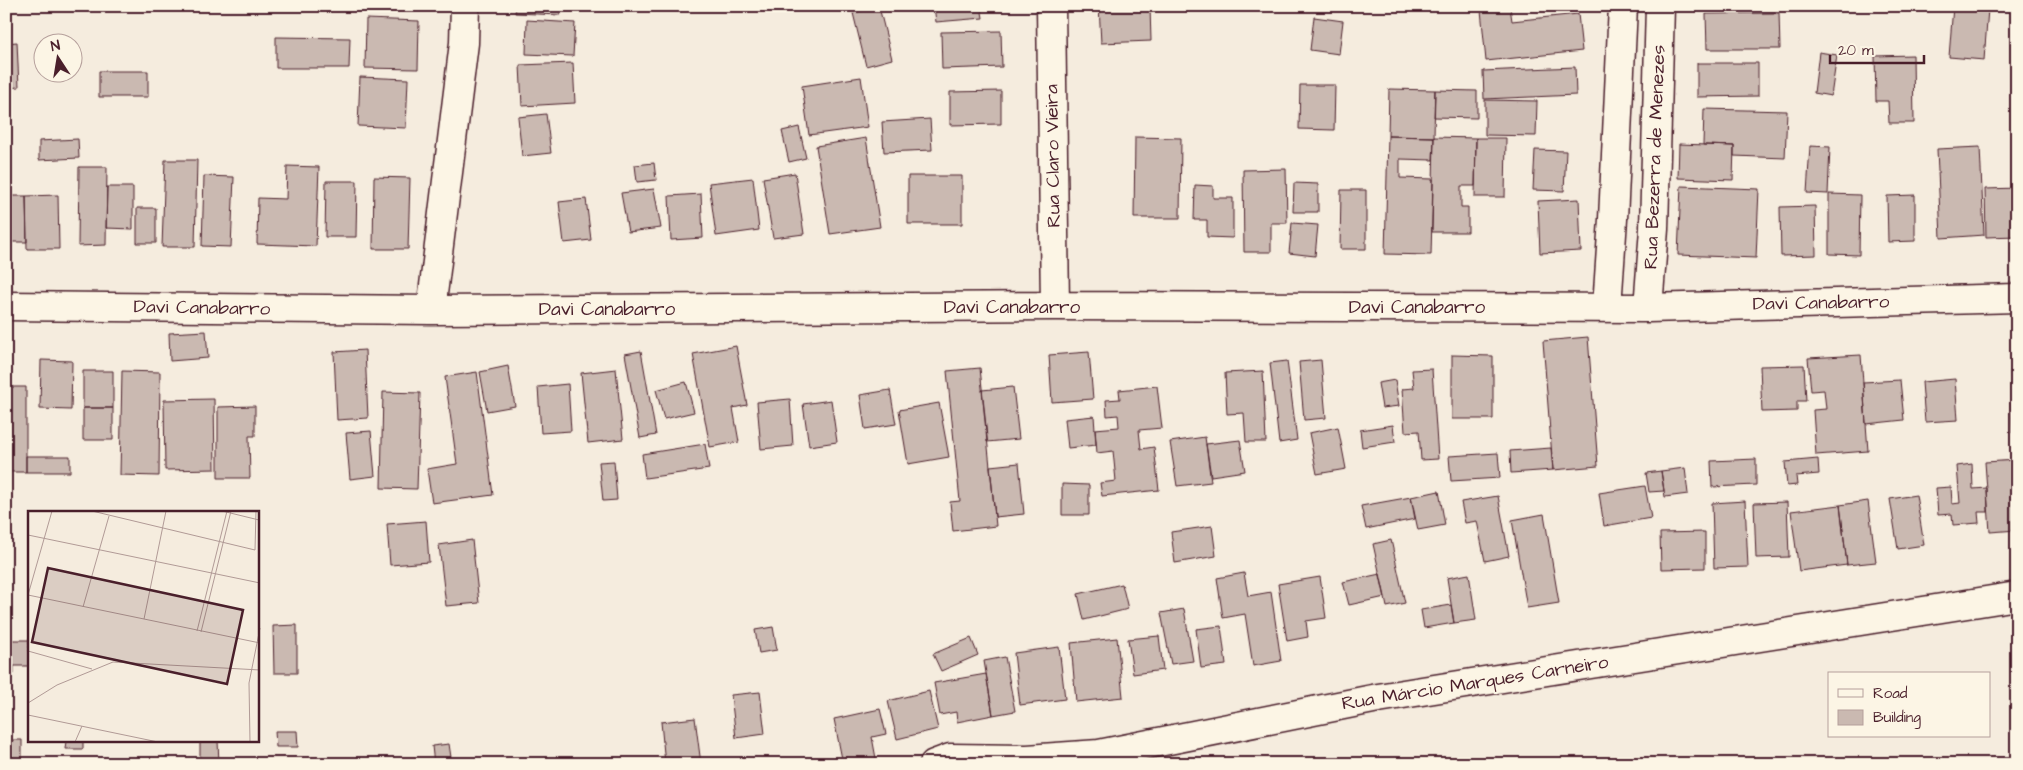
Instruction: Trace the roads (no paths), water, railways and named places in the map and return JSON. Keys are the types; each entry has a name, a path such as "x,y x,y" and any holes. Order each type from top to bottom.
{"street":[{"path":"431,310 464,43 465,6"},
{"name":"Rua Claro Vieira","path":"1051,6 1055,306"},
{"name":"Rua Bezerra de Menezes","path":"1607,307 1614,210 1622,6"},
{"name":"Rua Bezerra de Menezes","path":"1648,308 1654,229 1660,6"},
{"name":"Davi Canabarro","path":"6,306 431,310 1055,306 1648,308 2017,298"},
{"name":"Rua Márcio Marques Carneiro","path":"934,764 950,758 1027,759 1099,754 1378,698 2017,596"}]}
